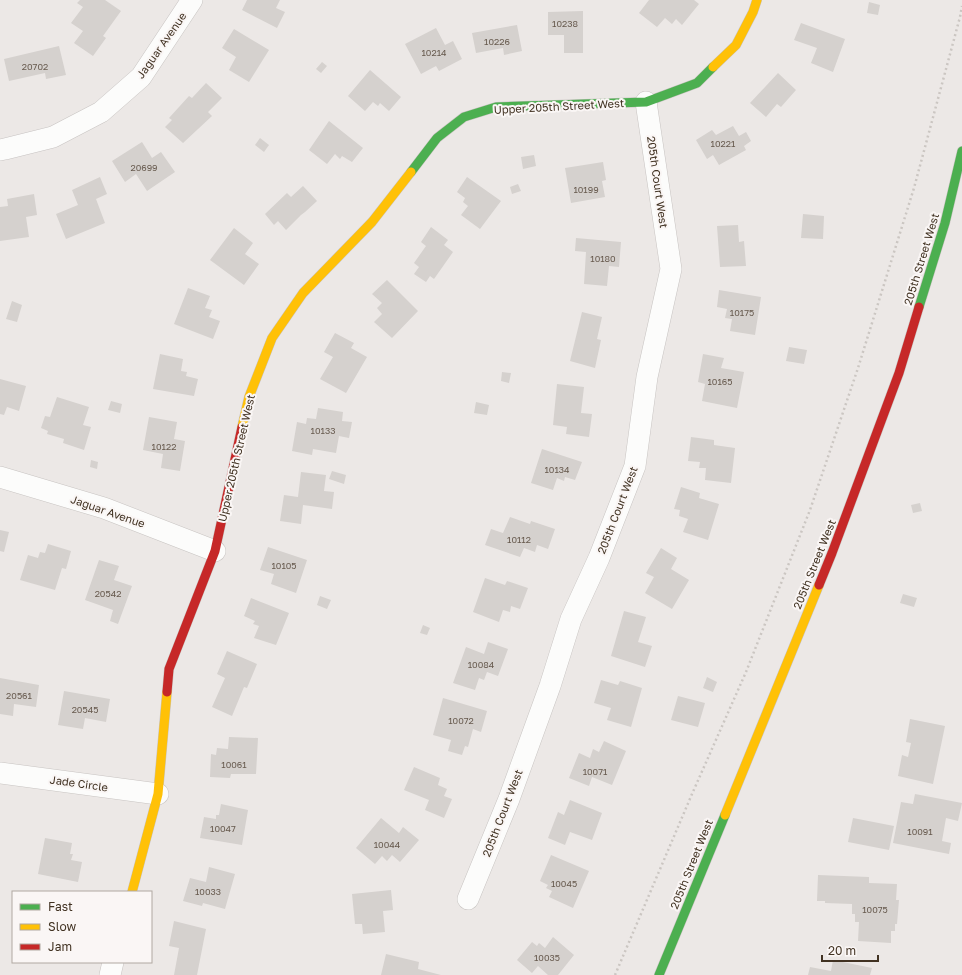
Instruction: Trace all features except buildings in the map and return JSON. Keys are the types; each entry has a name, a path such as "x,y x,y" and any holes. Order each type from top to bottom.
{"street":[{"name":"Jaguar Avenue","path":"0,150 53,137 101,112 141,77 192,0"},
{"name":"Upper 205th Street West","path":"132,891 158,794 169,669 215,551 249,397 272,338 303,293 372,222 437,138 464,118 496,107 646,102 697,83 736,45 753,12 757,0"},
{"name":"205th Court West","path":"468,899 509,799 550,686 571,619 599,558 635,466 647,377 671,269 646,102"},
{"name":"205th Street West","path":"659,975 832,553 899,373 945,223 962,151"},
{"name":"Jaguar Avenue","path":"0,477 104,508 215,551"},
{"name":"Jade Circle","path":"0,773 158,794"},
{"path":"110,975 113,963"}],"path":[{"path":"615,975 746,672 810,510 858,368 914,188 962,6"}],"traffic: fast":[{"path":"411,172 437,138 464,117 496,107 646,102 697,83 713,67"},
{"path":"919,307 945,223 962,151"},
{"path":"659,975 725,815"}],"traffic: slow":[{"path":"713,67 736,45 753,12 757,0"},
{"path":"242,427 249,397 272,338 303,293 372,222 411,172"},
{"path":"725,815 819,585"},
{"path":"132,891 158,794 167,692"}],"traffic: jam":[{"path":"819,585 899,373 919,307"},
{"path":"167,692 169,669 215,551 242,427"}]}
